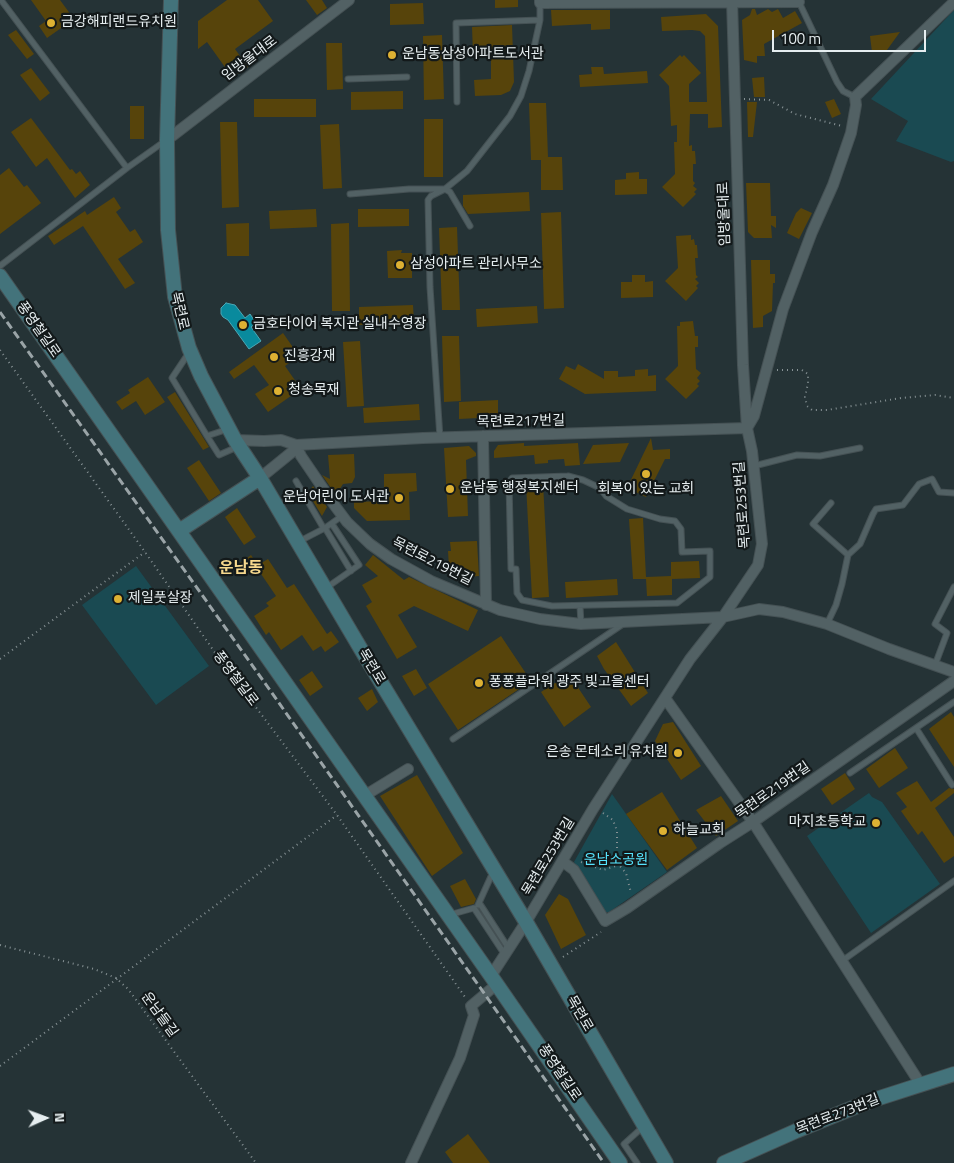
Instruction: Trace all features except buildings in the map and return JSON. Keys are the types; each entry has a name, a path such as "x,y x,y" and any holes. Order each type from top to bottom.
{"street":[{"name":"목련로","path":"171,0 168,230 175,297 180,321 190,351 201,376 235,438 526,922 666,1163"},
{"name":"임방울대로","path":"168,140 349,0"},
{"name":"임방울대로","path":"732,1 743,365 747,428"},
{"path":"540,2 799,1"},
{"path":"747,428 754,416 768,370 782,309 812,232 833,185 852,128 856,105 855,97 954,2"},
{"name":"풍영철길로","path":"0,276 494,980 620,1163"},
{"name":"목련로217번길","path":"235,438 264,442 281,440 296,445 483,436 747,428"},
{"name":"목련로253번길","path":"494,980 507,952 593,809 690,659 723,617 758,565 762,544 754,466 747,428"},
{"name":"목련로219번길","path":"483,436 486,605"},
{"path":"179,531 260,478 292,452 296,445"},
{"name":"목련로219번길","path":"296,445 301,456 342,516 370,544 391,560 431,581 486,605 540,620 581,624 723,617 759,609 782,612 827,624 954,672"},
{"name":"목련로219번길","path":"562,861 574,870 604,920 627,908 753,822 954,681"},
{"path":"665,698 753,822 921,1085"},
{"path":"364,796 408,769"},
{"path":"411,1163 463,1050 474,1015 471,1006 494,980"},
{"name":"목련로273번길","path":"724,1163 836,1114 954,1074"}],"lane":[{"path":"1,0 127,168"},
{"path":"799,1 837,82 843,91 855,97"},
{"path":"440,438 430,287 428,200 431,196 445,189 467,170 516,107 526,84 540,20 540,2"},
{"path":"457,102 456,23 540,20"},
{"path":"348,79 407,77"},
{"path":"0,266 127,168 168,140"},
{"path":"350,194 409,189 445,189 450,192 470,226"},
{"path":"190,351 172,378 219,454 235,438"},
{"path":"207,436 235,438"},
{"path":"754,466 797,455 820,456 860,448"},
{"path":"568,476 583,480 600,488 606,496 627,509 660,519 675,521 681,530 682,552 710,551 710,577 677,603 580,606 552,606 530,603 522,600 517,593 516,569 512,569 509,482 512,478 568,476"},
{"path":"827,624 836,605 848,555 860,544 872,514 876,510 902,504 919,484 932,479 939,492 954,493"},
{"path":"296,481 351,571"},
{"path":"831,503 813,524 848,555"},
{"path":"297,542 324,529 342,516"},
{"path":"325,589 359,565 332,524"},
{"path":"935,665 947,633 935,624 954,587"},
{"path":"580,606 581,624"},
{"path":"453,739 626,622"},
{"path":"850,773 954,702"},
{"path":"916,728 952,785"},
{"path":"449,916 474,908 480,904 494,869"},
{"path":"842,961 954,881"},
{"path":"480,904 507,952"},
{"path":"474,908 507,952"},
{"path":"637,1163 624,1144 644,1126"}],"path":[{"path":"735,99 769,100 796,114 852,128"},
{"name":"풍영철길로","path":"0,350 218,657 336,815 471,1006"},
{"path":"768,370 802,370 808,374 805,397 807,406 812,410 828,410 901,398 935,395 954,398"},
{"path":"0,659 145,552"},
{"path":"601,812 613,820 617,831 619,865 626,873 632,898"},
{"path":"0,1066 336,815"},
{"path":"574,860 603,870 619,865"},
{"path":"563,957 601,932"},
{"name":"운남들길","path":"0,945 94,969 116,978 128,989 256,1163"}],"green space":[{"path":"954,10 954,161 951,162 896,141 908,121 871,99"},
{"path":"136,566 209,666 156,705 82,605"},
{"path":"869,793 872,797 882,802 940,884 871,933 807,836"},
{"name":"운남소공원","path":"612,794 667,872 609,912 605,912 574,862"}],"water":[{"name":"금호타이어 복지관 실내수영장","path":"226,303 235,305 245,318 250,314 256,323 251,327 261,341 249,349 228,320 221,314 221,308"}],"railway":[{"path":"0,312 604,1163"}],"place":[{"name":"금강해피랜드유치원","path":"51,23"},
{"name":"운남동삼성아파트도서관","path":"392,55"},
{"name":"삼성아파트 관리사무소","path":"400,265"},
{"name":"금호타이어 복지관 실내수영장","path":"243,325"},
{"name":"진흥강재","path":"274,357"},
{"name":"청송목재","path":"278,391"},
{"name":"회복이 있는 교회","path":"646,474"},
{"name":"운남동 행정복지센터","path":"450,489"},
{"name":"운남어린이 도서관","path":"399,498"},
{"name":"제일풋살장","path":"118,599"},
{"name":"퐁퐁플라워 광주 빛고을센터","path":"479,683"},
{"name":"은송 몬테소리 유치원","path":"678,753"},
{"name":"마지초등학교","path":"876,823"},
{"name":"하늘교회","path":"663,831"}],"district":[{"name":"운남동","path":"241,569"}]}
